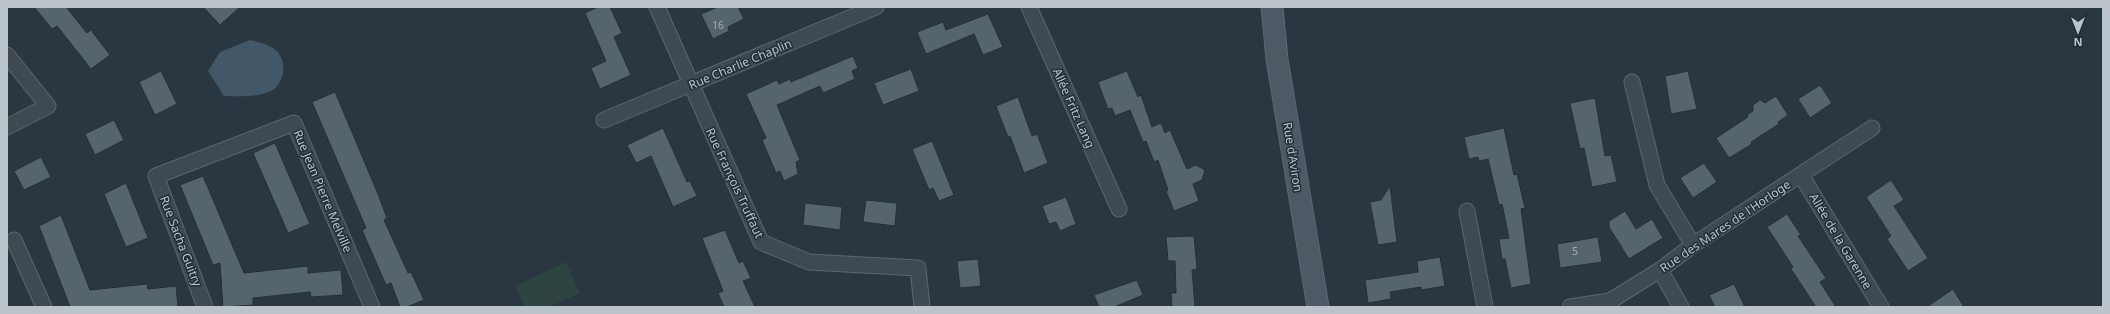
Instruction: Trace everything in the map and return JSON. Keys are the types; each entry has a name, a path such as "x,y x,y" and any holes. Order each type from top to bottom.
{"street":[{"name":"Rue François Truffaut","path":"657,7 690,85 761,242 809,262 918,268 922,307"},
{"name":"Rue Charlie Chaplin","path":"604,120 876,7"},
{"name":"Allée Fritz Lang","path":"1029,7 1120,209"},
{"name":"Rue d'Aviron","path":"1272,7 1279,66 1318,307"},
{"path":"7,55 48,106 7,127"},
{"path":"1632,82 1657,185 1693,245"},
{"name":"Rue Jean Pierre Melville","path":"156,176 294,123 372,307"},
{"name":"Rue des Mares de l'Horloge","path":"1570,307 1610,300 1660,270 1693,245 1872,128"},
{"name":"Allée de la Garenne","path":"1801,175 1881,307"},
{"name":"Rue Sacha Guitry","path":"156,176 205,307"},
{"path":"1467,212 1485,307"},
{"path":"14,240 44,307"},
{"path":"1660,270 1681,307"}],"green space":[{"path":"566,262 580,293 549,307 525,307 515,286"}],"water":[{"path":"250,40 268,45 278,52 283,64 280,82 271,91 260,95 224,96 208,71 220,52"}],"building":[{"path":"34,7 66,7 87,33 91,30 110,55 91,69 57,26 52,29"},
{"path":"203,7 240,7 220,25"},
{"path":"598,7 610,7 622,33 614,37 631,75 600,89 591,68 606,61 585,13"},
{"path":"718,7 738,7 744,19 728,27 729,31 713,39 701,14"},
{"path":"988,14 1003,47 983,55 974,34 926,54 917,32 943,22 946,30"},
{"path":"853,56 858,68 852,71 855,79 823,93 820,86 777,105 800,160 796,162 798,174 784,181 780,171 776,173 762,140 766,138 746,94 777,80 779,84 790,79 791,82"},
{"path":"911,69 919,91 883,105 874,83"},
{"path":"161,71 177,104 155,115 139,82"},
{"path":"1127,71 1138,97 1141,95 1152,127 1161,123 1165,133 1170,130 1187,169 1196,165 1205,170 1202,180 1193,184 1199,201 1174,211 1166,191 1168,190 1158,160 1154,162 1146,141 1143,142 1130,110 1115,116 1112,108 1108,109 1098,82"},
{"path":"1688,71 1697,109 1671,114 1665,76"},
{"path":"1820,85 1832,103 1810,118 1798,99"},
{"path":"335,92 378,194 387,218 384,220 408,273 411,272 424,300 407,307 400,307 391,283 386,285 362,230 366,228 312,102"},
{"path":"1776,96 1788,115 1778,122 1779,124 1751,142 1752,144 1729,158 1716,138 1748,117 1747,115 1753,111 1753,105 1760,100 1765,103"},
{"path":"1018,97 1032,136 1037,134 1048,163 1024,173 1010,136 1008,137 996,106"},
{"path":"1595,98 1605,156 1611,155 1617,182 1592,187 1584,148 1580,149 1570,103"},
{"path":"114,120 124,140 95,155 85,134"},
{"path":"663,128 687,182 690,181 697,196 673,207 651,156 636,163 627,145"},
{"path":"1504,128 1514,175 1517,174 1525,208 1521,209 1531,284 1511,288 1505,259 1502,259 1499,239 1509,238 1502,204 1499,205 1488,159 1479,161 1478,157 1469,159 1464,137"},
{"path":"932,141 954,195 939,201 933,188 929,190 912,149"},
{"path":"275,143 310,224 288,233 253,153"},
{"path":"41,157 51,177 24,190 14,171"},
{"path":"1704,163 1717,182 1693,198 1680,178"},
{"path":"203,176 244,273 308,266 308,273 341,270 343,295 311,297 310,292 253,298 253,305 223,307 220,263 213,265 180,185"},
{"path":"1891,180 1904,200 1894,206 1928,258 1908,271 1887,239 1891,236 1866,197"},
{"path":"126,183 148,238 126,247 104,194"},
{"path":"1390,186 1397,242 1378,245 1370,202 1381,200"},
{"path":"1066,197 1076,224 1060,231 1056,222 1049,224 1042,206"},
{"path":"866,200 897,203 895,226 863,222"},
{"path":"805,203 842,207 840,230 803,225"},
{"path":"1625,211 1636,229 1652,219 1663,238 1629,259 1609,227 1609,221"},
{"path":"1787,214 1801,235 1798,236 1826,278 1820,282 1836,307 1816,307 1791,269 1793,267 1767,227"},
{"path":"61,215 90,290 147,284 148,289 176,286 178,307 70,307 39,226"},
{"path":"725,230 739,263 743,261 751,278 743,281 755,307 724,307 718,293 723,291 702,238"},
{"path":"1194,236 1197,269 1192,270 1195,307 1172,307 1171,293 1176,293 1175,261 1168,261 1166,237"},
{"path":"1598,237 1602,262 1560,268 1557,244"},
{"path":"1440,257 1445,286 1421,290 1421,287 1390,292 1391,299 1368,303 1365,280 1418,272 1417,261"},
{"path":"978,259 981,286 960,288 957,261"},
{"path":"1137,280 1143,295 1114,307 1099,307 1094,295"},
{"path":"1734,284 1745,307 1715,307 1709,295"},
{"path":"1953,289 1964,307 1927,307"}]}
